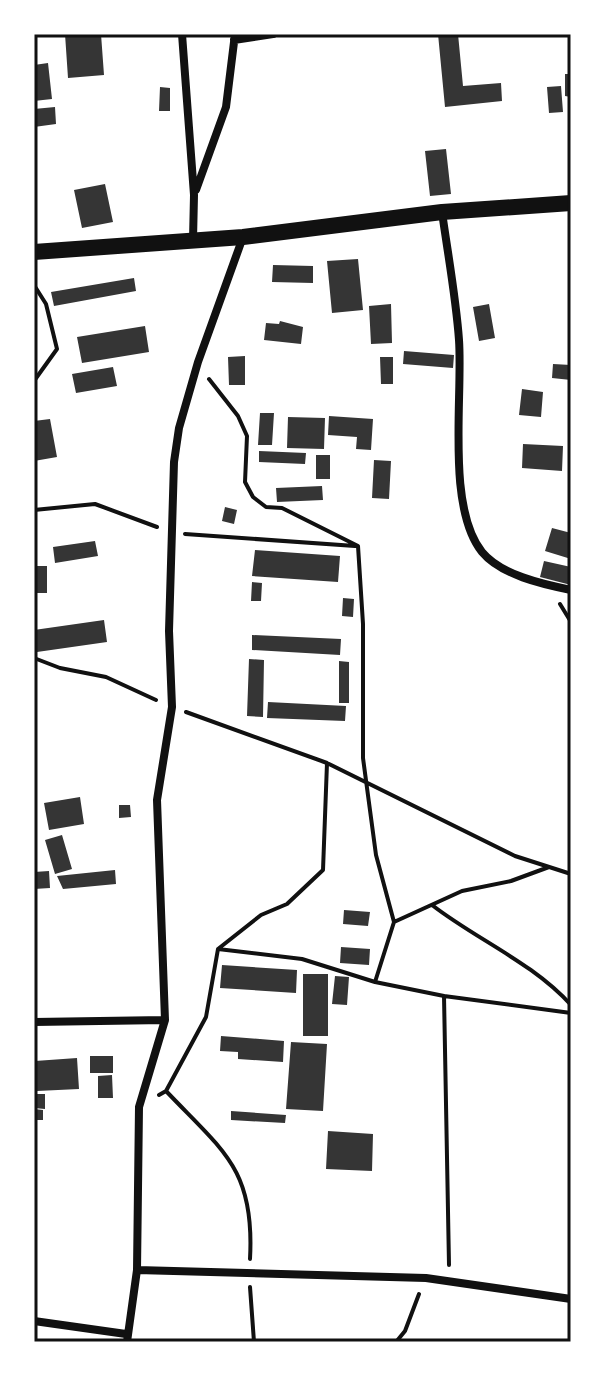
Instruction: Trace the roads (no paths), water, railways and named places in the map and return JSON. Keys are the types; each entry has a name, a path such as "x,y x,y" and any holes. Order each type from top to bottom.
{"main road":[{"path":"34,252 243,237 442,212 571,203"}],"street":[{"path":"182,34 194,195 193,241"},
{"path":"194,195 226,107 234,37 273,34"},
{"path":"442,212 459,342 459,460 468,523 479,548 493,564 548,585 571,590"},
{"path":"34,1321 126,1338 137,1270 139,1107 165,1020 157,800 172,707 169,631 179,428 198,362 243,237"},
{"path":"34,1022 165,1020"},
{"path":"137,1270 426,1278 450,1284 571,1299"}]}
